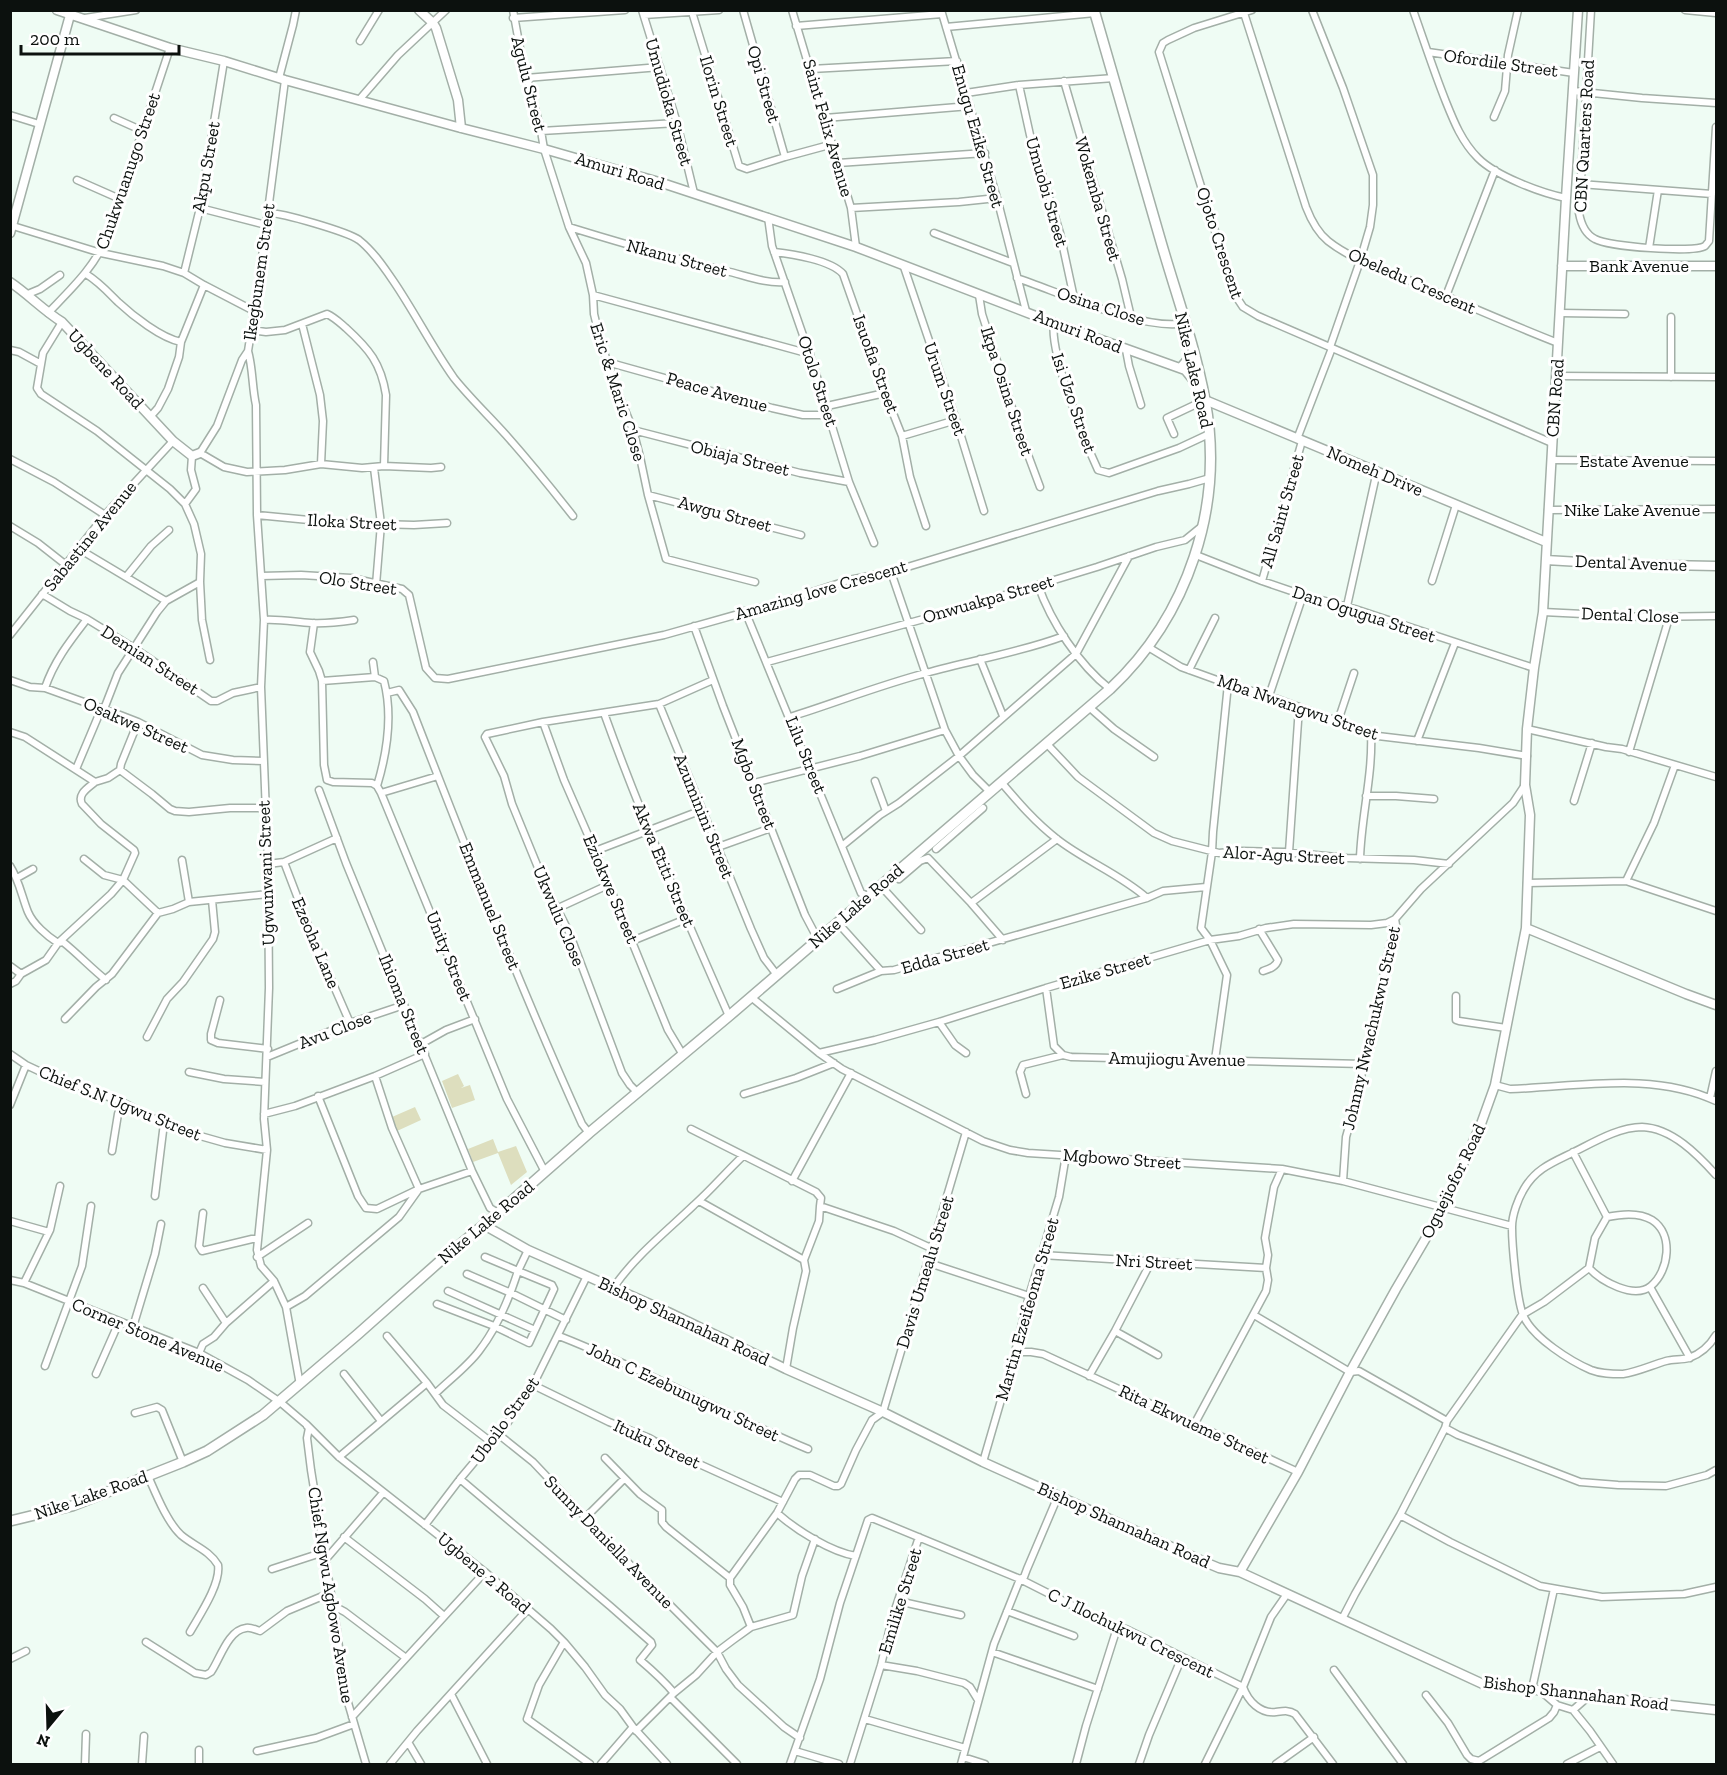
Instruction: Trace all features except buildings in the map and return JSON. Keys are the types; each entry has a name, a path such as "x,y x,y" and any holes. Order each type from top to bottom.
{"main road":[{"path":"418,10 433,24 458,100 461,128"},
{"name":"CBN Road","path":"1525,785 1527,729 1543,612 1578,10"},
{"name":"Amuri Road","path":"63,12 170,48 620,170 694,193 856,247 1126,350 1198,372"},
{"path":"12,229 39,124 63,12"},
{"name":"Nike Lake Road","path":"10,1521 72,1506 183,1462 207,1451 280,1402 439,1262 880,885 935,844 989,791 1110,689 1133,666 1163,626 1177,601 1196,555 1204,525 1210,477 1209,434 1204,396 1185,323 1094,12"},
{"name":"Bank Avenue","path":"1562,266 1716,266"},
{"name":"Ugbene Road","path":"10,282 62,322 173,441 196,454"},
{"path":"1193,353 1184,368 1204,396"},
{"name":"Nomeh Drive","path":"1204,396 1300,440 1546,542"},
{"name":"Dental Avenue","path":"1546,560 1716,566"},
{"name":"Oguejiofor Road","path":"1240,1572 1298,1472 1396,1289 1443,1209 1481,1124 1495,1085 1526,928 1530,815 1525,785"},
{"path":"1526,928 1716,1005"},
{"name":"Bishop Shannahan Road","path":"484,1225 528,1250 614,1287 786,1369 883,1412 983,1462 1207,1563 1240,1572 1343,1617 1485,1685 1716,1710"}],"street":[{"path":"82,19 136,10"},
{"name":"Ikegbunem Street","path":"196,454 217,426 242,360 248,351 268,213 282,79 296,10"},
{"path":"360,41 379,10"},
{"path":"359,100 398,55 446,10"},
{"name":"Agulu Street","path":"513,10 526,78 548,158"},
{"path":"513,18 625,10"},
{"path":"643,13 719,10"},
{"name":"Opi Street","path":"743,10 785,157"},
{"name":"Saint Felix Avenue","path":"792,10 851,208 856,247"},
{"name":"Ojoto Crescent","path":"1252,10 1194,28 1167,40 1160,47 1159,57 1238,301 1258,316 1552,442"},
{"name":"All Saint Street","path":"1262,581 1300,440 1360,261 1373,211 1373,173 1312,10"},
{"path":"1413,10 1450,111 1463,138 1478,158 1495,170 1533,188 1566,198"},
{"path":"1494,117 1505,91 1508,55 1518,10"},
{"name":"CBN Quarters Road","path":"1591,10 1579,213 1580,222 1586,232 1593,238 1612,245 1697,249 1706,246 1709,241 1716,127"},
{"path":"1685,10 1716,13"},
{"name":"Ilorin Street","path":"692,12 739,166 747,169 832,144"},
{"path":"796,26 942,12"},
{"name":"Enugu Ezike Street","path":"942,12 985,153 1026,312"},
{"path":"946,27 1094,12"},
{"name":"Umudioka Street","path":"643,13 677,123 694,193"},
{"name":"Obeledu Crescent","path":"1244,13 1310,218 1319,232 1360,261 1397,274 1558,343"},
{"name":"Chukwuanugo Street","path":"48,313 86,274 101,253 170,48"},
{"name":"Ofordile Street","path":"1428,52 1574,73"},
{"name":"Akpu Street","path":"184,273 200,208 224,61"},
{"path":"811,69 957,61"},
{"path":"526,78 660,67"},
{"path":"966,93 1019,85 1114,78"},
{"name":"Wokemba Street","path":"1064,81 1131,317"},
{"name":"Umuobi Street","path":"1019,85 1030,135 1060,233 1074,298"},
{"path":"1573,91 1716,103"},
{"path":"825,118 970,106"},
{"path":"10,116 39,124"},
{"path":"114,118 143,131"},
{"path":"541,131 677,123"},
{"path":"838,163 985,153"},
{"name":"Eric & Maric Close","path":"548,158 569,227 586,263 593,295 594,314 607,362 633,430 666,559 756,582"},
{"path":"1446,296 1495,170"},
{"path":"77,180 120,199"},
{"path":"1580,184 1712,194"},
{"path":"1649,248 1658,190"},
{"path":"851,208 997,198"},
{"path":"200,208 266,225"},
{"path":"268,213 288,215 358,239 382,265 455,378 537,470 573,516"},
{"name":"Otolo Street","path":"768,217 772,246 827,406 849,482 874,543"},
{"name":"Nkanu Street","path":"569,227 663,255 754,278 778,283 785,282"},
{"path":"12,229 184,273 254,311"},
{"path":"934,233 1013,262"},
{"name":"Isuofia Street","path":"774,252 824,263 841,271 902,436 910,477 926,526"},
{"name":"Urum Street","path":"904,267 984,511"},
{"path":"86,274 144,322 181,342"},
{"path":"28,294 40,289 60,275"},
{"name":"Osina Close","path":"1017,278 1146,322 1176,325 1185,323"},
{"path":"150,417 158,408 168,388 179,357 181,342 204,285"},
{"name":"Ikpa Osina Street","path":"979,294 981,314 1040,487"},
{"path":"593,295 810,354"},
{"path":"1560,313 1625,314"},
{"path":"251,330 277,332 327,314 362,342 380,368 386,395 384,466"},
{"path":"1671,317 1671,377"},
{"path":"62,322 43,352 37,388 43,397 97,431 146,469 185,504 194,524 201,554 200,582 204,635 210,660"},
{"name":"Isi Uzo Street","path":"1054,323 1053,337 1062,372 1098,470 1109,473 1179,448 1209,434"},
{"path":"302,324 320,395 323,421 321,464"},
{"path":"10,350 20,352 40,364"},
{"path":"1126,350 1141,405"},
{"name":"Ugwunwani Street","path":"248,351 256,405 257,515 264,620 261,687 262,761 268,864 270,988 264,1114 267,1150 257,1257"},
{"name":"Peace Avenue","path":"607,362 772,408 803,415 829,415"},
{"path":"1556,376 1716,377"},
{"path":"827,406 885,393"},
{"path":"1174,434 1167,418 1204,396"},
{"path":"902,436 956,420"},
{"name":"Obiaja Street","path":"633,430 800,473 849,482"},
{"name":"Sabastine Avenue","path":"10,635 105,515 173,441"},
{"path":"185,504 196,489 192,470 196,454 224,467 256,472 321,464 374,468 384,466 441,467"},
{"path":"10,459 54,482 105,515"},
{"name":"Estate Avenue","path":"1551,460 1716,461"},
{"path":"374,468 381,525 376,585"},
{"path":"1347,606 1377,471"},
{"name":"Amazing love Crescent","path":"429,672 435,678 458,677 653,638 788,600 849,580 891,572 1210,477"},
{"name":"Awgu Street","path":"648,495 801,535"},
{"path":"1432,581 1456,505"},
{"name":"Nike Lake Avenue","path":"1548,510 1716,509"},
{"name":"Iloka Street","path":"257,515 381,525 447,523"},
{"name":"Onwuakpa Street","path":"767,663 1185,540 1204,525"},
{"path":"10,526 31,538 66,566"},
{"path":"126,578 152,546 169,530"},
{"path":"79,549 166,601"},
{"name":"Dan Ogugua Street","path":"1196,555 1303,595 1347,606 1534,668"},
{"path":"843,846 959,756 1076,654 1129,556"},
{"path":"891,572 945,730 959,756 989,791"},
{"name":"Olo Street","path":"261,576 323,575 351,578 402,589 409,596 426,668 429,672"},
{"path":"76,769 118,674 149,622 166,601 200,582"},
{"path":"1038,585 1049,610 1076,654 1095,678 1110,689"},
{"name":"Demian Street","path":"42,594 134,648 214,702 233,693 261,687"},
{"path":"1269,696 1303,595"},
{"name":"Lilu Street","path":"745,611 861,893 868,896"},
{"name":"Dental Close","path":"1543,612 1669,618 1716,616"},
{"path":"1189,670 1215,618"},
{"path":"1629,752 1669,618"},
{"path":"45,688 50,671 87,619"},
{"path":"264,620 314,623 354,620"},
{"path":"314,623 310,652 320,671 322,681 324,765 327,780 372,783 377,786 387,746 387,693 384,681 375,676 322,681"},
{"name":"Mgbo Street","path":"694,626 805,915 814,932 821,937"},
{"path":"790,717 926,673 1033,648 1064,636"},
{"path":"1417,741 1455,643"},
{"name":"Mba Nwangwu Street","path":"1148,646 1181,667 1371,733 1396,739 1527,756"},
{"path":"980,659 1003,716"},
{"path":"373,662 375,676"},
{"path":"1338,721 1354,673"},
{"name":"Osakwe Street","path":"10,680 30,687 45,688 138,722 210,758 262,761"},
{"path":"543,722 659,704 713,680"},
{"path":"1215,1060 1228,981 1210,940 1201,928 1212,852 1228,684"},
{"name":"Emmanuel Street","path":"387,693 399,690 413,712 555,1064 582,1124 589,1133"},
{"name":"Azuminini Street","path":"659,704 750,928 764,958 777,975"},
{"path":"1089,707 1114,729 1154,757"},
{"path":"1289,852 1299,707"},
{"name":"Akwa Etiti Street","path":"604,713 629,784 729,1016"},
{"path":"10,984 16,981 21,974 46,960 58,944 123,880 133,859 134,850 101,824 82,804 81,796 94,782 108,778 120,770 138,722"},
{"name":"Ukwulu Close","path":"543,722 487,734 485,737 504,776 512,804 556,909 569,932 622,1073 630,1086 639,1093"},
{"name":"Eziokwe Street","path":"543,722 564,780 668,1030 683,1055"},
{"path":"1527,729 1629,752 1716,777"},
{"path":"754,783 926,738 945,730"},
{"path":"10,732 26,737 94,782"},
{"path":"1360,859 1371,733"},
{"path":"1574,801 1592,743"},
{"name":"Alor-Agu Street","path":"1047,744 1078,777 1154,833 1172,841 1220,853 1289,852 1449,864"},
{"path":"1626,881 1654,823 1675,765"},
{"path":"120,770 175,811 264,808"},
{"path":"381,793 438,777"},
{"path":"875,781 886,812"},
{"path":"1001,782 1036,821 1057,839 1131,885 1147,898"},
{"name":"Johnny Nwachukwu Street","path":"1342,1181 1346,1137 1360,1087 1363,1064 1369,1051 1387,956 1396,925 1395,919 1421,889 1513,803 1525,785"},
{"name":"Unity Street","path":"377,786 507,1099 545,1172"},
{"name":"Ihioma Street","path":"319,790 472,1171 490,1208 498,1213"},
{"path":"1366,796 1434,799"},
{"path":"894,874 899,879 920,861 928,858 935,844 982,808"},
{"path":"595,851 702,810"},
{"path":"718,847 771,828"},
{"path":"268,864 284,862 337,838"},
{"path":"971,903 1057,839"},
{"path":"928,858 1003,940"},
{"path":"84,859 104,875 123,880 158,913"},
{"path":"182,860 189,902"},
{"name":"Ezeoha Lane","path":"284,862 313,938 350,1023"},
{"path":"10,866 17,878 29,914 37,926 58,944"},
{"path":"17,878 33,869"},
{"path":"1527,883 1626,881 1716,911"},
{"path":"556,909 608,885"},
{"path":"880,885 921,930"},
{"name":"Edda Street","path":"837,922 881,971 894,970 1147,898 1163,891 1206,886"},
{"path":"65,1019 96,987 106,980 127,956 158,913 189,902 268,894"},
{"path":"147,1037 167,999 183,982 213,939 215,932 213,900"},
{"path":"632,941 686,919"},
{"name":"Ezike Street","path":"819,1053 939,1022 1210,940 1294,924 1379,925 1395,919"},
{"path":"1260,929 1278,960 1272,968 1263,971"},
{"path":"58,944 63,942 69,946 91,969 106,980"},
{"path":"10,966 21,974"},
{"path":"837,989 881,971"},
{"path":"1046,988 1054,1046 1063,1055"},
{"path":"1456,996 1456,1020 1506,1028"},
{"name":"Mgbowo Street","path":"751,997 834,1064 966,1132 1010,1150 1282,1169 1342,1181 1512,1226"},
{"path":"220,1000 211,1040 255,1049 268,1049"},
{"name":"Avu Close","path":"267,1057 350,1023 404,1005"},
{"path":"421,1044 446,1030 474,1019"},
{"path":"939,1022 955,1045 966,1053"},
{"name":"Chief S.N Ugwu Street","path":"10,1054 43,1073 122,1102 182,1132 225,1143 267,1150"},
{"path":"264,1114 295,1106 375,1076 425,1054"},
{"name":"Amujiogu Avenue","path":"1026,1094 1020,1072 1023,1065 1063,1055 1363,1064"},
{"path":"744,1094 834,1064"},
{"path":"10,1105 26,1065"},
{"path":"1495,1085 1510,1089 1653,1083 1684,1089 1713,1099 1716,1071"},
{"path":"189,1072 224,1079 265,1082"},
{"path":"792,1181 851,1074"},
{"path":"375,1076 392,1128 419,1189"},
{"path":"318,1096 358,1196 366,1209 377,1209 419,1189 472,1171"},
{"path":"112,1151 122,1102"},
{"path":"155,1196 164,1123"},
{"path":"1716,1175 1699,1155 1676,1139 1657,1130 1632,1128 1597,1139 1546,1164 1533,1175 1524,1188 1512,1226 1515,1270 1522,1315 1552,1347 1592,1371 1624,1374 1669,1360 1689,1358 1703,1350 1716,1335"},
{"path":"691,1129 816,1192 821,1198 819,1221 804,1260 806,1271 786,1369"},
{"name":"Davis Umealu Street","path":"883,1412 966,1132"},
{"path":"1573,1152 1607,1217"},
{"name":"Martin Ezeifeoma Street","path":"983,1462 1059,1197 1066,1155"},
{"path":"614,1287 634,1261 699,1201 743,1156"},
{"path":"1195,1424 1266,1291 1268,1255 1265,1239 1274,1187 1282,1169"},
{"path":"24,1283 49,1232 56,1212 60,1186"},
{"path":"286,1307 305,1296 346,1259 399,1217 419,1189"},
{"path":"699,1201 804,1260"},
{"path":"45,1366 82,1266 91,1206"},
{"path":"820,1206 894,1231 933,1249"},
{"path":"203,1213 199,1246 201,1251 257,1239"},
{"path":"1343,1617 1400,1515 1446,1424 1522,1315 1544,1302 1589,1268 1595,1238 1607,1217 1623,1214 1653,1220 1667,1242 1667,1254 1656,1280 1650,1287 1634,1291 1626,1290 1606,1282 1589,1268"},
{"path":"10,1221 49,1232"},
{"path":"300,1385 286,1307 274,1281 261,1266 257,1257 308,1223"},
{"path":"133,1327 155,1254 160,1224"},
{"path":"435,1394 479,1351 502,1314 528,1250"},
{"name":"Nri Street","path":"1041,1255 1266,1268"},
{"path":"437,1304 494,1326 529,1343 554,1290 552,1285 485,1257"},
{"path":"1089,1376 1151,1262"},
{"path":"929,1263 1029,1296"},
{"path":"467,1274 566,1320"},
{"name":"Uboilo Street","path":"425,1525 508,1422 533,1385 587,1276"},
{"name":"Corner Stone Avenue","path":"10,1280 24,1283 199,1353 248,1380 280,1402"},
{"path":"199,1353 203,1344 214,1337 226,1323 274,1281"},
{"path":"1650,1287 1689,1358"},
{"path":"203,1288 226,1323"},
{"path":"448,1291 535,1330"},
{"path":"1254,1315 1350,1372 1359,1371 1446,1424 1458,1435 1580,1482 1666,1486 1707,1475 1716,1470"},
{"path":"96,1374 119,1322"},
{"path":"1115,1331 1158,1355"},
{"path":"387,1336 443,1405 491,1442"},
{"name":"John C Ezebunugwu Street","path":"559,1336 591,1348 742,1421 808,1449"},
{"name":"Rita Ekwueme Street","path":"1015,1352 1043,1354 1298,1472"},
{"path":"344,1374 381,1421"},
{"path":"339,1457 427,1383"},
{"name":"Ituku Street","path":"533,1385 783,1502"},
{"name":"Ugbene 2 Road","path":"280,1402 339,1457 485,1572 564,1642 605,1695 620,1709 667,1764"},
{"path":"135,1413 157,1407 162,1410 183,1462"},
{"path":"752,1628 730,1585 730,1578 737,1566 777,1513 795,1479 800,1475 810,1475 834,1486 841,1484 872,1420 883,1412"},
{"name":"Chief Ngwu Agbowo Avenue","path":"307,1425 311,1470 344,1689 366,1764"},
{"name":"Sunny Daniella Avenue","path":"498,1434 533,1462 631,1566 717,1652 738,1685 784,1727 800,1738"},
{"path":"605,1458 650,1503 662,1510 662,1522 666,1527 730,1578"},
{"path":"148,1476 176,1530 205,1550 218,1565 218,1576 190,1632"},
{"path":"460,1479 651,1642 652,1645 640,1660 657,1677 664,1680 672,1695 737,1764"},
{"path":"586,1517 624,1479"},
{"path":"326,1559 383,1493"},
{"path":"961,1764 992,1652 1020,1579 1024,1577 1028,1569 1058,1496"},
{"path":"777,1513 815,1539 846,1554 856,1556 840,1603 820,1679 790,1764"},
{"path":"1400,1515 1540,1586 1602,1597 1684,1594 1716,1587"},
{"name":"C J Ilochukwu Crescent","path":"856,1556 868,1521 872,1518 1020,1579 1117,1628 1126,1629 1243,1687"},
{"path":"344,1537 444,1616"},
{"name":"Emilike Street","path":"920,1537 898,1601 881,1665 964,1683 970,1687 978,1700"},
{"path":"601,1764 635,1729 696,1675 717,1652 752,1628 793,1615 802,1576 815,1539"},
{"path":"272,1569 324,1552"},
{"path":"257,1751 316,1738 353,1721 406,1658 485,1572"},
{"path":"1532,1689 1554,1589"},
{"path":"146,1642 195,1672 206,1675 211,1672 230,1639 240,1630 247,1628 260,1631 287,1611 330,1593"},
{"path":"1205,1764 1243,1687 1271,1617 1287,1594"},
{"path":"898,1601 961,1615"},
{"path":"332,1605 345,1612 406,1658"},
{"path":"390,1764 528,1609"},
{"path":"1007,1611 1074,1636"},
{"path":"1076,1764 1117,1628"},
{"path":"564,1642 539,1685 527,1719 590,1764"},
{"path":"10,1659 26,1652"},
{"path":"992,1652 1098,1689"},
{"path":"1139,1764 1182,1657"},
{"path":"850,1764 881,1665"},
{"path":"1334,1670 1403,1764"},
{"path":"1243,1687 1246,1696 1259,1708 1274,1713 1292,1711 1333,1764"},
{"path":"1541,1691 1557,1705 1573,1710 1613,1764"},
{"path":"451,1694 487,1764"},
{"path":"1426,1695 1448,1723 1467,1755 1479,1763 1549,1718 1557,1705"},
{"path":"1573,1710 1589,1696"},
{"path":"865,1719 965,1748"},
{"path":"85,1764 86,1734"},
{"path":"142,1764 144,1736"},
{"path":"1276,1764 1314,1737"},
{"path":"408,1742 422,1764"},
{"path":"1567,1764 1600,1747"},
{"path":"199,1750 199,1764"},
{"path":"795,1751 839,1764"},
{"path":"963,1757 985,1764"}],"green space":[{"path":"458,1074 464,1086 461,1088 470,1085 475,1100 452,1108 442,1081"},
{"path":"415,1107 421,1120 397,1131 392,1117"},
{"path":"493,1139 498,1152 516,1146 527,1172 511,1185 498,1153 473,1162 468,1149"}]}
